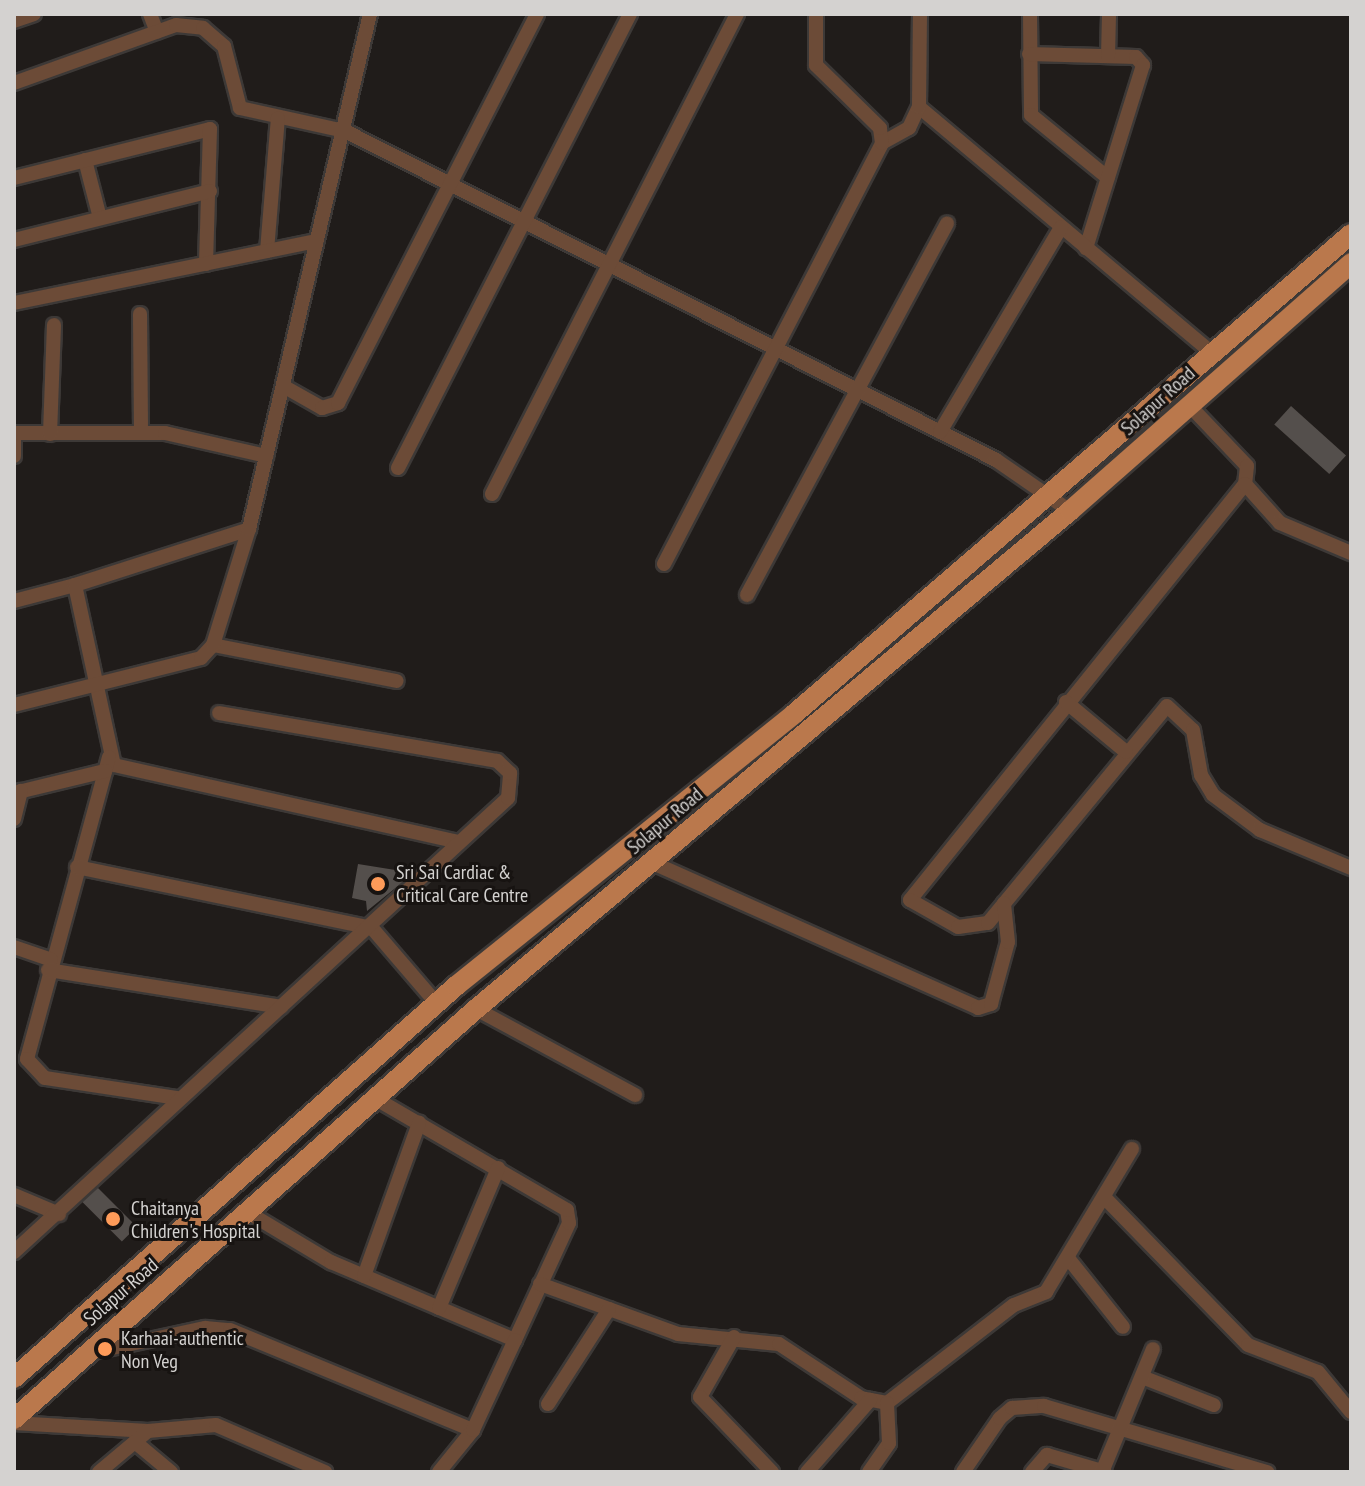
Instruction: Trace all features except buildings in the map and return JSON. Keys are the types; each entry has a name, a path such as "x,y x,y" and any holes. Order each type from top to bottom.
{"main road":[{"name":"Solapur Road","path":"801,722 1050,496 1351,234"},
{"name":"Solapur Road","path":"14,1378 438,1005 1070,511 1351,263"},
{"name":"Solapur Road","path":"14,1421 86,1354 378,1100 476,1009 653,863 774,743"}],"street":[{"path":"14,21 34,14"},
{"path":"150,14 157,32"},
{"path":"14,705 201,658 213,645 249,529 345,131 370,14"},
{"path":"283,386 322,408 338,403 537,14"},
{"path":"398,468 630,14"},
{"path":"492,494 737,14"},
{"path":"816,14 816,65 880,128 882,143"},
{"path":"664,564 882,143 909,128 919,107 920,14"},
{"path":"1030,14 1031,115 1108,178"},
{"path":"1108,56 1109,14"},
{"path":"14,83 157,32 190,25 214,35 231,62 234,102 278,118 345,131 940,432 1050,496 1070,511"},
{"path":"1029,54 1136,57 1143,65 1086,248"},
{"path":"919,107 1213,354"},
{"path":"267,251 278,118"},
{"path":"14,178 210,129 206,264"},
{"path":"85,160 100,218"},
{"path":"14,240 210,191"},
{"path":"747,595 947,223"},
{"path":"940,432 1061,227"},
{"path":"14,303 317,241"},
{"path":"140,314 141,432"},
{"path":"50,434 54,325"},
{"path":"1189,405 1247,466 1245,484 910,893 914,905 968,928 988,923 1162,709 1173,709 1193,730 1201,775 1213,795 1260,830 1351,868"},
{"path":"14,456 16,433 141,432 266,456"},
{"path":"1245,484 1280,523 1351,553"},
{"path":"14,601 75,585 249,529"},
{"path":"75,585 107,764 49,965 29,1068 45,1078 177,1098"},
{"path":"213,645 397,681"},
{"path":"1066,702 1126,752"},
{"path":"14,1252 59,1214 177,1098 372,928 508,798 503,763 219,713"},
{"path":"14,819 18,792 107,764 459,842"},
{"path":"653,863 985,1009 1008,942 1010,893"},
{"path":"77,867 372,928 438,1005"},
{"path":"14,947 49,965 281,1007"},
{"path":"476,1009 635,1095"},
{"path":"378,1100 567,1210 569,1223 473,1430 439,1472"},
{"path":"364,1276 419,1123"},
{"path":"540,1284 678,1334 734,1337 779,1344 870,1400 887,1403 1014,1305 1046,1292 1132,1149"},
{"path":"439,1308 498,1168"},
{"path":"14,1195 59,1214"},
{"path":"1104,1197 1248,1345 1318,1372 1351,1412"},
{"path":"249,1213 364,1276 515,1340"},
{"path":"1068,1258 1123,1327"},
{"path":"548,1404 609,1309"},
{"path":"86,1354 205,1328 230,1330 473,1430"},
{"path":"734,1337 700,1397 772,1472"},
{"path":"1032,1472 1047,1455 1103,1472 1153,1349"},
{"path":"1142,1377 1214,1405"},
{"path":"808,1472 870,1400"},
{"path":"869,1472 889,1443 887,1403"},
{"path":"963,1472 1012,1408 1044,1406 1267,1472"},
{"path":"14,1421 148,1431 216,1425 325,1472"},
{"path":"99,1472 148,1431"},
{"path":"135,1442 171,1472"}],"place":[{"name":"Sri Sai Cardiac & Critical Care Centre","path":"378,884"},
{"name":"Chaitanya Children's Hospital","path":"113,1219"},
{"name":"Karhaai-authentic Non Veg","path":"105,1349"}]}
